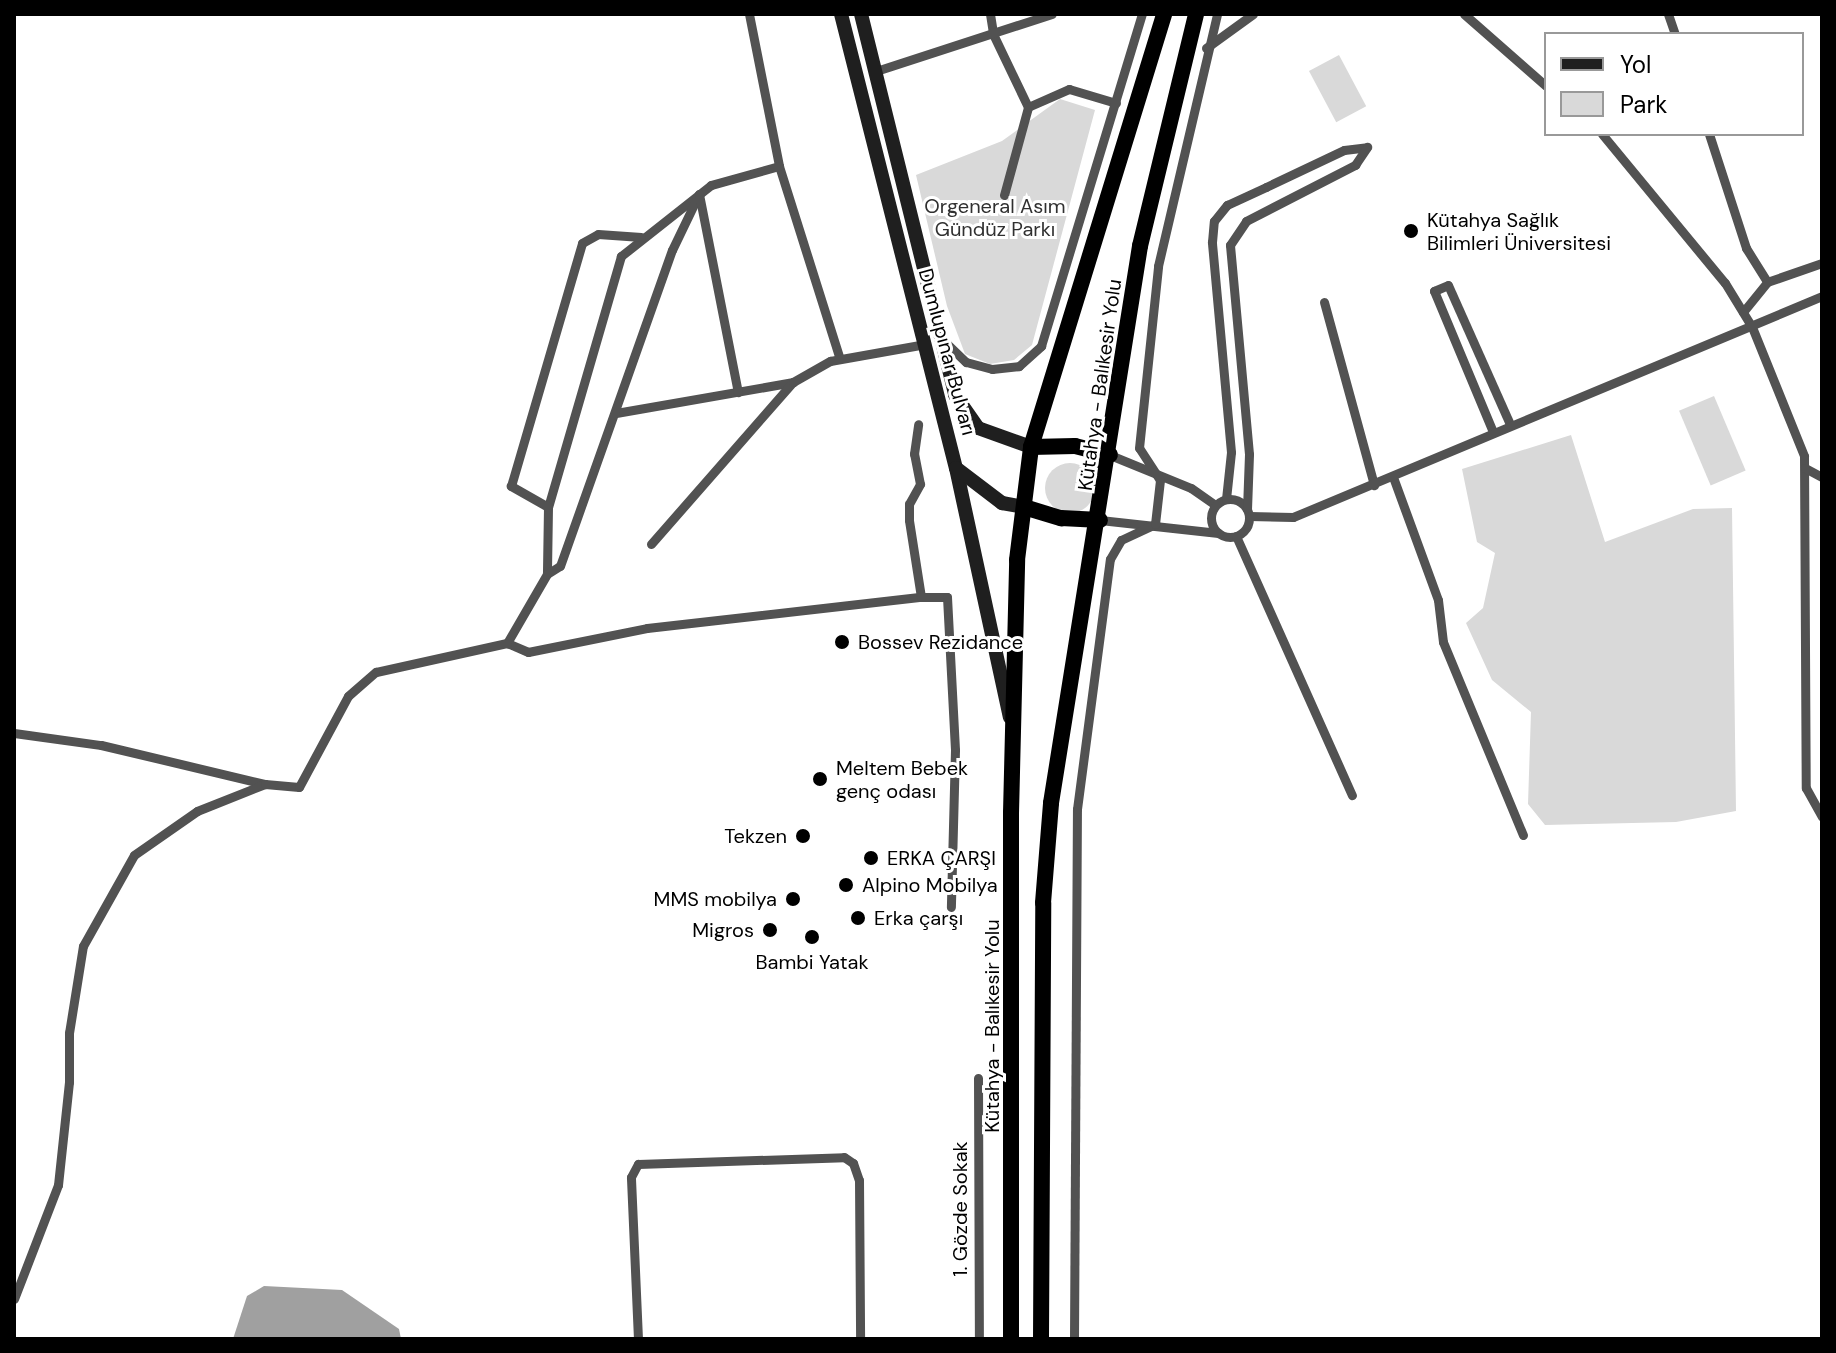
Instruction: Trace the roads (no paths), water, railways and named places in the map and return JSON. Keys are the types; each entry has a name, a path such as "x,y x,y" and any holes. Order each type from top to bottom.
{"highway":[{"name":"Kütahya - Balıkesir Yolu","path":"1011,1339 1012,729 1017,560 1031,447 1164,14"},
{"name":"Kütahya - Balıkesir Yolu","path":"1041,1339 1043,903 1054,788 1100,520 1118,459 1140,246 1196,14"},
{"path":"1031,447 1075,446 1118,459"},
{"path":"1024,507 1061,518 1100,520"}],"main road":[{"name":"Dumlupınar Bulvarı","path":"841,14 956,468 1012,729"},
{"name":"Dumlupınar Bulvarı","path":"861,14 955,395 968,420 989,434 1031,447"},
{"name":"Dumlupınar Bulvarı","path":"956,468 1002,503 1024,507"}],"street":[{"path":"749,14 779,166 840,359"},
{"path":"990,14 993,34 1028,107 1004,195"},
{"path":"873,72 1052,14"},
{"path":"940,338 979,368 1019,366 1036,354 1142,14"},
{"path":"1155,524 1160,480 1139,448 1158,266 1206,48 1217,14"},
{"path":"1206,48 1253,14"},
{"path":"1464,14 1544,84"},
{"path":"1028,107 1069,89 1116,103"},
{"path":"1604,136 1716,271 1743,312 1752,327 1805,468 1806,788 1822,817"},
{"path":"1710,136 1746,248 1767,282"},
{"path":"1100,520 1155,524 1236,536 1246,528 1249,454 1230,245 1246,221 1355,165 1367,147 1344,150 1227,205 1214,221 1214,269 1231,452 1226,499"},
{"path":"547,574 548,507 621,256 641,237 711,185 779,166"},
{"path":"699,194 738,392"},
{"path":"507,643 547,574 560,566 672,250 699,194"},
{"path":"548,507 511,486 582,243 598,234 641,237"},
{"path":"1743,312 1767,282 1822,263"},
{"path":"1493,432 1434,291 1448,285 1510,424"},
{"path":"1218,533 1211,523 1215,505 1226,499 1238,500 1248,513 1293,517 1822,296"},
{"path":"1324,302 1374,485"},
{"path":"616,413 793,382 840,359 925,344"},
{"path":"651,544 793,382"},
{"path":"918,424 914,454 920,484 909,504 909,520 921,597"},
{"path":"1118,459 1139,448"},
{"path":"1118,459 1160,480 1191,488 1215,505"},
{"path":"1805,468 1822,477"},
{"path":"1393,477 1438,600 1443,642 1523,835"},
{"path":"1074,1339 1077,809 1110,559 1121,540 1155,524"},
{"path":"1236,536 1352,795"},
{"path":"14,733 101,745 265,784 299,787 348,696 376,672 507,643 528,652 647,628 921,597 947,597 955,750 951,907"},
{"path":"14,1299 58,1185 69,1082 69,1033 83,946 134,855 197,811 265,784"},
{"name":"1. Gözde Sokak","path":"978,1078 979,1339"},
{"path":"638,1339 631,1177 638,1164 844,1157 853,1163 859,1180 860,1339"}],"place":[{"name":"Kütahya Sağlık Bilimleri Üniversitesi","path":"1411,231"},
{"name":"Bossev Rezidance","path":"842,642"},
{"name":"Meltem Bebek genç odası","path":"820,779"},
{"name":"Tekzen","path":"803,836"},
{"name":"ERKA ÇARŞI","path":"871,858"},
{"name":"Alpino Mobilya","path":"846,885"},
{"name":"MMS mobilya","path":"793,899"},
{"name":"Erka çarşı","path":"858,918"},
{"name":"Migros","path":"770,930"},
{"name":"Bambi Yatak","path":"812,937"}],"park label":[{"name":"Orgeneral Asım Gündüz Parkı","path":"995,218"}]}
